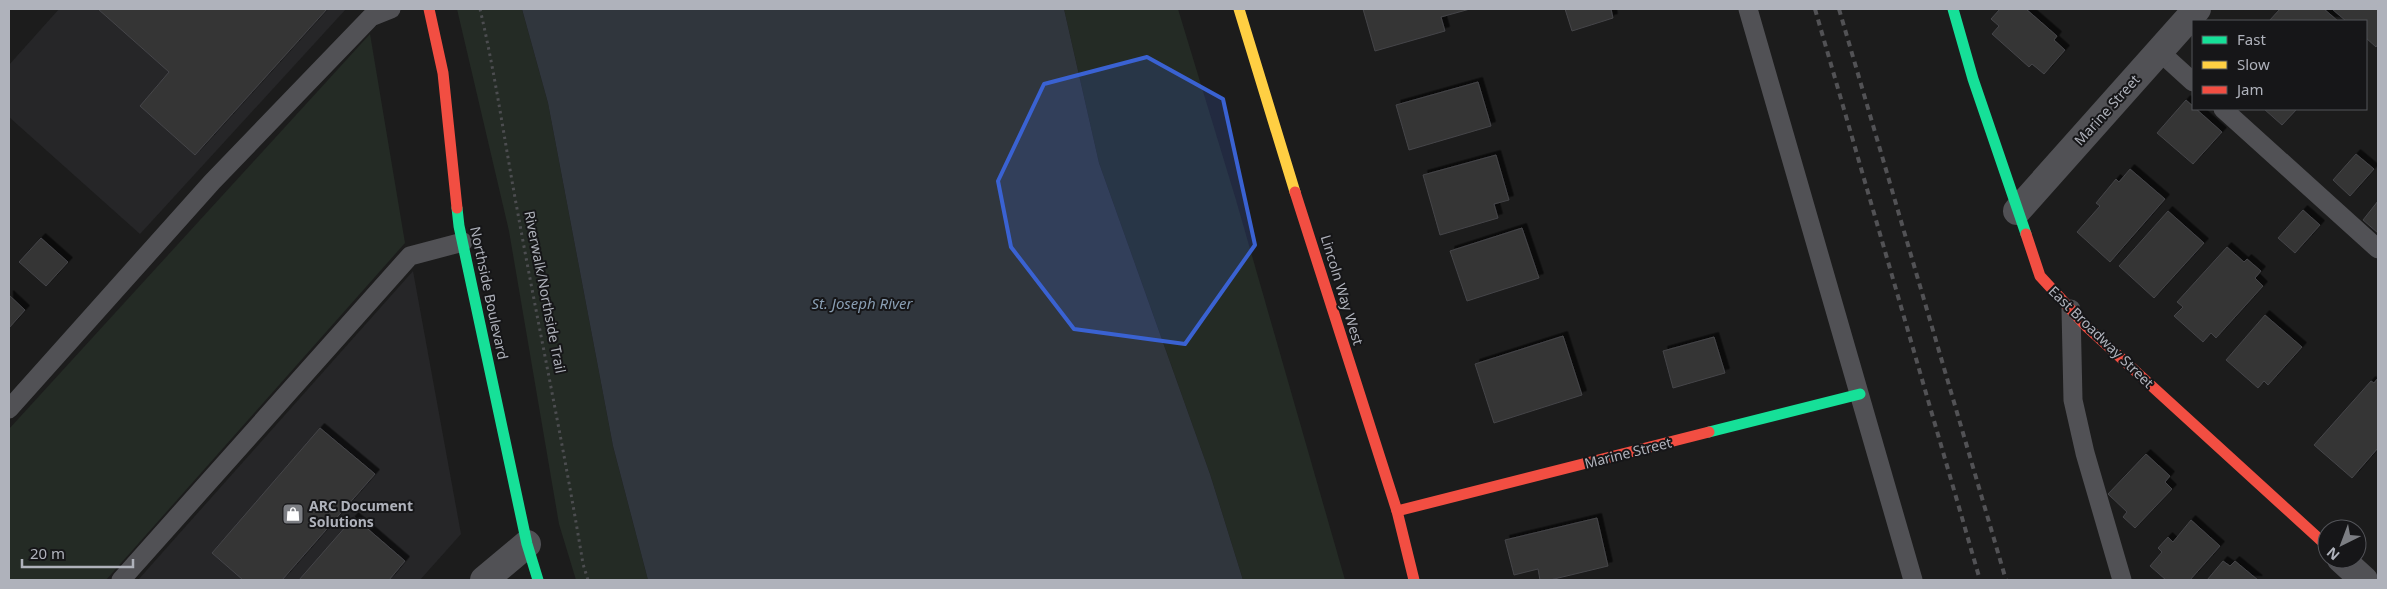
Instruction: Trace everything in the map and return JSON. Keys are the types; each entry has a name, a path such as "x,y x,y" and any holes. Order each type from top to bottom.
{"street":[{"name":"Northside Boulevard","path":"429,9 443,74 463,242 527,544 538,580"},
{"name":"Lincoln Way West","path":"1239,9 1327,294 1397,511 1414,580"},
{"name":"East Broadway Street","path":"1953,9 1973,80 2040,276 2087,327 2317,537"},
{"name":"Marine Street","path":"2017,211 2197,9"},
{"name":"Marine Street","path":"1397,511 1860,394"},
{"path":"484,580 527,544"},
{"path":"2352,569 2364,580"}],"lane":[{"path":"9,408 212,182 372,17 391,9"},
{"path":"1748,9 1913,580"},
{"path":"2160,52 2192,81"},
{"path":"2224,110 2378,249"},
{"path":"122,580 410,256 463,242"},
{"path":"2071,309 2073,400 2084,452 2122,580"}],"path":[{"name":"Riverwalk/Northside Trail","path":"480,9 492,60 518,213 564,447 583,564 588,580"}],"highlighted area":[{"path":"1147,57 1223,99 1255,245 1185,344 1074,329 1011,247 998,181 1044,84"}],"shaded area":[{"path":"59,9 346,9 140,234 9,117 9,65"},
{"path":"457,9 522,9 548,103 613,446 648,580 576,580 559,524 509,231"},
{"path":"1064,9 1178,9 1236,200 1345,580 1243,580 1210,474 1099,163"},
{"path":"370,34 405,243 106,580 9,580 9,429"},
{"path":"413,271 461,534 420,580 138,580"}],"water":[{"name":"St. Joseph River","path":"522,9 1064,9 1099,163 1210,474 1243,580 648,580 613,446 548,103"}],"building":[{"path":"98,9 327,9 195,155 140,106 169,72"},
{"path":"1363,9 1470,9 1441,17 1445,31 1375,51"},
{"path":"1565,9 1611,9 1613,18 1572,31"},
{"path":"2000,9 2026,9 2057,36 2054,40 2065,50 2044,74 2032,64 2029,67 1992,34 1999,26 1991,19"},
{"path":"2280,9 2324,9 2337,20 2270,20"},
{"path":"2332,9 2378,9 2378,44 2376,47 2367,39 2367,20 2345,20"},
{"path":"1478,82 1491,126 1409,150 1396,105"},
{"path":"2186,100 2192,105 2192,110 2197,110 2222,132 2193,164 2157,133"},
{"path":"2265,110 2296,110 2282,125"},
{"path":"2356,154 2374,169 2350,196 2333,180"},
{"path":"1496,155 1509,200 1494,204 1498,218 1440,235 1423,175"},
{"path":"2130,169 2165,199 2110,262 2077,232 2100,206 2096,203 2116,179 2119,182"},
{"path":"2378,201 2378,233 2363,220"},
{"path":"2303,210 2320,225 2295,253 2278,238"},
{"path":"2168,211 2204,243 2154,298 2119,266"},
{"path":"1522,228 1539,278 1467,301 1450,251"},
{"path":"41,238 68,262 46,286 19,262"},
{"path":"2227,247 2244,262 2247,259 2261,271 2255,278 2263,286 2216,338 2211,333 2203,342 2174,316 2183,307 2177,302"},
{"path":"9,295 25,310 9,328"},
{"path":"2265,315 2302,347 2268,385 2264,381 2258,388 2226,360"},
{"path":"1563,336 1582,395 1494,423 1475,364"},
{"path":"1714,337 1725,373 1673,388 1663,351"},
{"path":"2378,378 2378,448 2352,478 2314,445 2371,381 2374,383"},
{"name":"ARC Document Solutions","path":"320,428 375,474 282,580 243,580 212,553"},
{"path":"2146,454 2170,476 2165,482 2172,489 2135,528 2123,517 2127,512 2108,494"},
{"name":"ARC Document Solutions","path":"354,517 405,561 389,580 299,580"},
{"path":"1597,518 1608,566 1550,580 1540,580 1538,569 1514,575 1505,540"},
{"path":"2191,520 2220,546 2190,580 2166,580 2150,566 2162,552 2158,548 2168,537 2173,542"},
{"path":"2223,561 2230,566 2235,561 2258,580 2207,580"}],"railway":[{"path":"1815,9 1980,580"},
{"path":"1839,9 2006,580"}],"traffic: fast":[{"path":"1953,9 1973,79 2026,234"},
{"path":"457,208 459,226 527,544 538,580"},
{"path":"1709,432 1860,394"}],"traffic: slow":[{"path":"1239,9 1295,192"}],"traffic: jam":[{"path":"429,9 443,73 457,208"},
{"path":"1295,192 1397,511 1414,580"},
{"path":"2026,234 2040,276 2087,327 2317,537"},
{"path":"1397,511 1709,432"}],"place":[{"name":"ARC Document Solutions","path":"293,514"}]}
